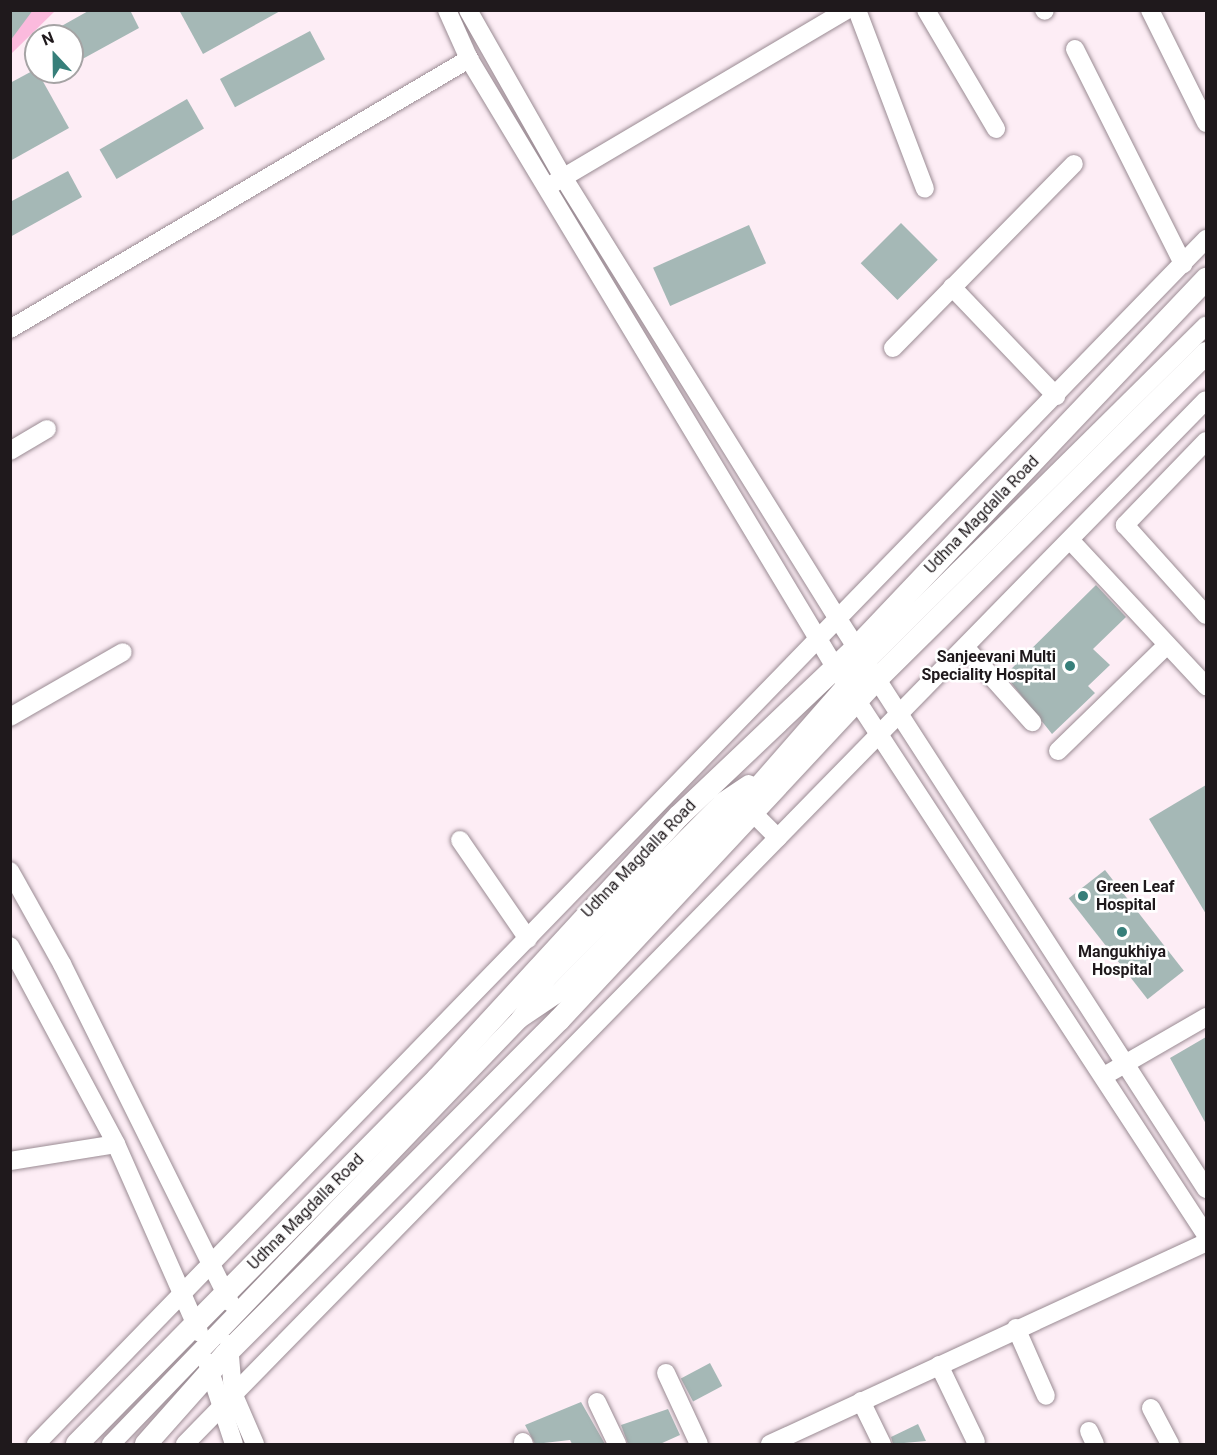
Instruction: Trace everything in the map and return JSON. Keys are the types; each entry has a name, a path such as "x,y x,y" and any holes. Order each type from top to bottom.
{"main road":[{"name":"Udhna Magdalla Road","path":"146,1444 226,1354 559,1020 753,813 847,683 1206,279"},
{"name":"Udhna Magdalla Road","path":"77,1444 437,1079 679,816 847,683 1206,353"}],"street":[{"path":"447,10 469,59 817,636 1206,1235"},
{"path":"547,188 847,10"},
{"path":"857,10 925,189"},
{"path":"926,10 996,129"},
{"path":"1150,10 1206,123"},
{"path":"455,28 475,13 563,177 898,715 1128,1062 1206,1189"},
{"path":"1075,49 1183,264"},
{"path":"10,329 469,59"},
{"path":"893,348 1074,164"},
{"path":"36,1444 183,1288 214,1263 528,939 836,616 1056,396 1206,239"},
{"path":"952,287 1056,396"},
{"path":"866,664 1206,326"},
{"path":"185,1444 1070,540 1203,410"},
{"path":"10,451 47,429"},
{"path":"1206,441 1125,525 1206,615"},
{"path":"1070,540 1206,686"},
{"path":"1058,751 1167,645"},
{"path":"965,647 1032,722"},
{"path":"10,717 123,652"},
{"path":"111,1444 520,1019 546,980 722,802 763,775 847,683"},
{"path":"753,813 778,838"},
{"path":"460,840 528,939"},
{"path":"10,871 214,1263 235,1316 226,1354 233,1393 255,1444"},
{"path":"10,946 116,1144 183,1288 204,1347 219,1409 234,1444"},
{"path":"1104,1076 1206,1017"},
{"path":"10,1161 116,1144"},
{"path":"782,1442 861,1401 1016,1328 1206,1243"},
{"path":"1016,1328 1046,1396"},
{"path":"939,1365 976,1442"},
{"path":"666,1373 699,1444"},
{"path":"861,1401 882,1444"},
{"path":"597,1402 617,1444"},
{"path":"1151,1408 1170,1444"}],"shaded area":[{"path":"11,11 55,11 42,24 24,24 24,41 11,54"}],"building":[{"path":"10,10 33,10 10,41"},
{"path":"90,10 130,10 139,28 84,58 84,24 65,24"},
{"path":"179,10 282,10 203,54"},
{"path":"310,31 325,59 235,107 220,79"},
{"path":"24,75 24,84 44,84 69,128 10,161 10,83"},
{"path":"187,99 204,128 117,179 100,150"},
{"path":"68,171 82,197 10,237 10,202"},
{"path":"901,223 938,260 897,300 861,263"},
{"path":"749,225 766,263 670,306 653,268"},
{"path":"1096,585 1126,617 1093,649 1110,665 1088,686 1095,693 1052,734 1005,675"},
{"path":"1206,785 1206,914 1149,819"},
{"path":"1105,870 1184,971 1148,999 1069,898"},
{"path":"1206,1037 1206,1124 1170,1058"},
{"path":"710,1363 722,1386 693,1401 681,1378"},
{"path":"581,1402 605,1444 572,1444 570,1440 535,1444 525,1425"},
{"path":"668,1409 680,1435 660,1444 628,1444 621,1425"},
{"path":"918,1424 926,1441 893,1444 891,1437"}],"place":[{"name":"Sanjeevani Multi Speciality Hospital","path":"1070,666"},
{"name":"Green Leaf Hospital","path":"1083,896"},
{"name":"Mangukhiya Hospital","path":"1122,932"}]}
